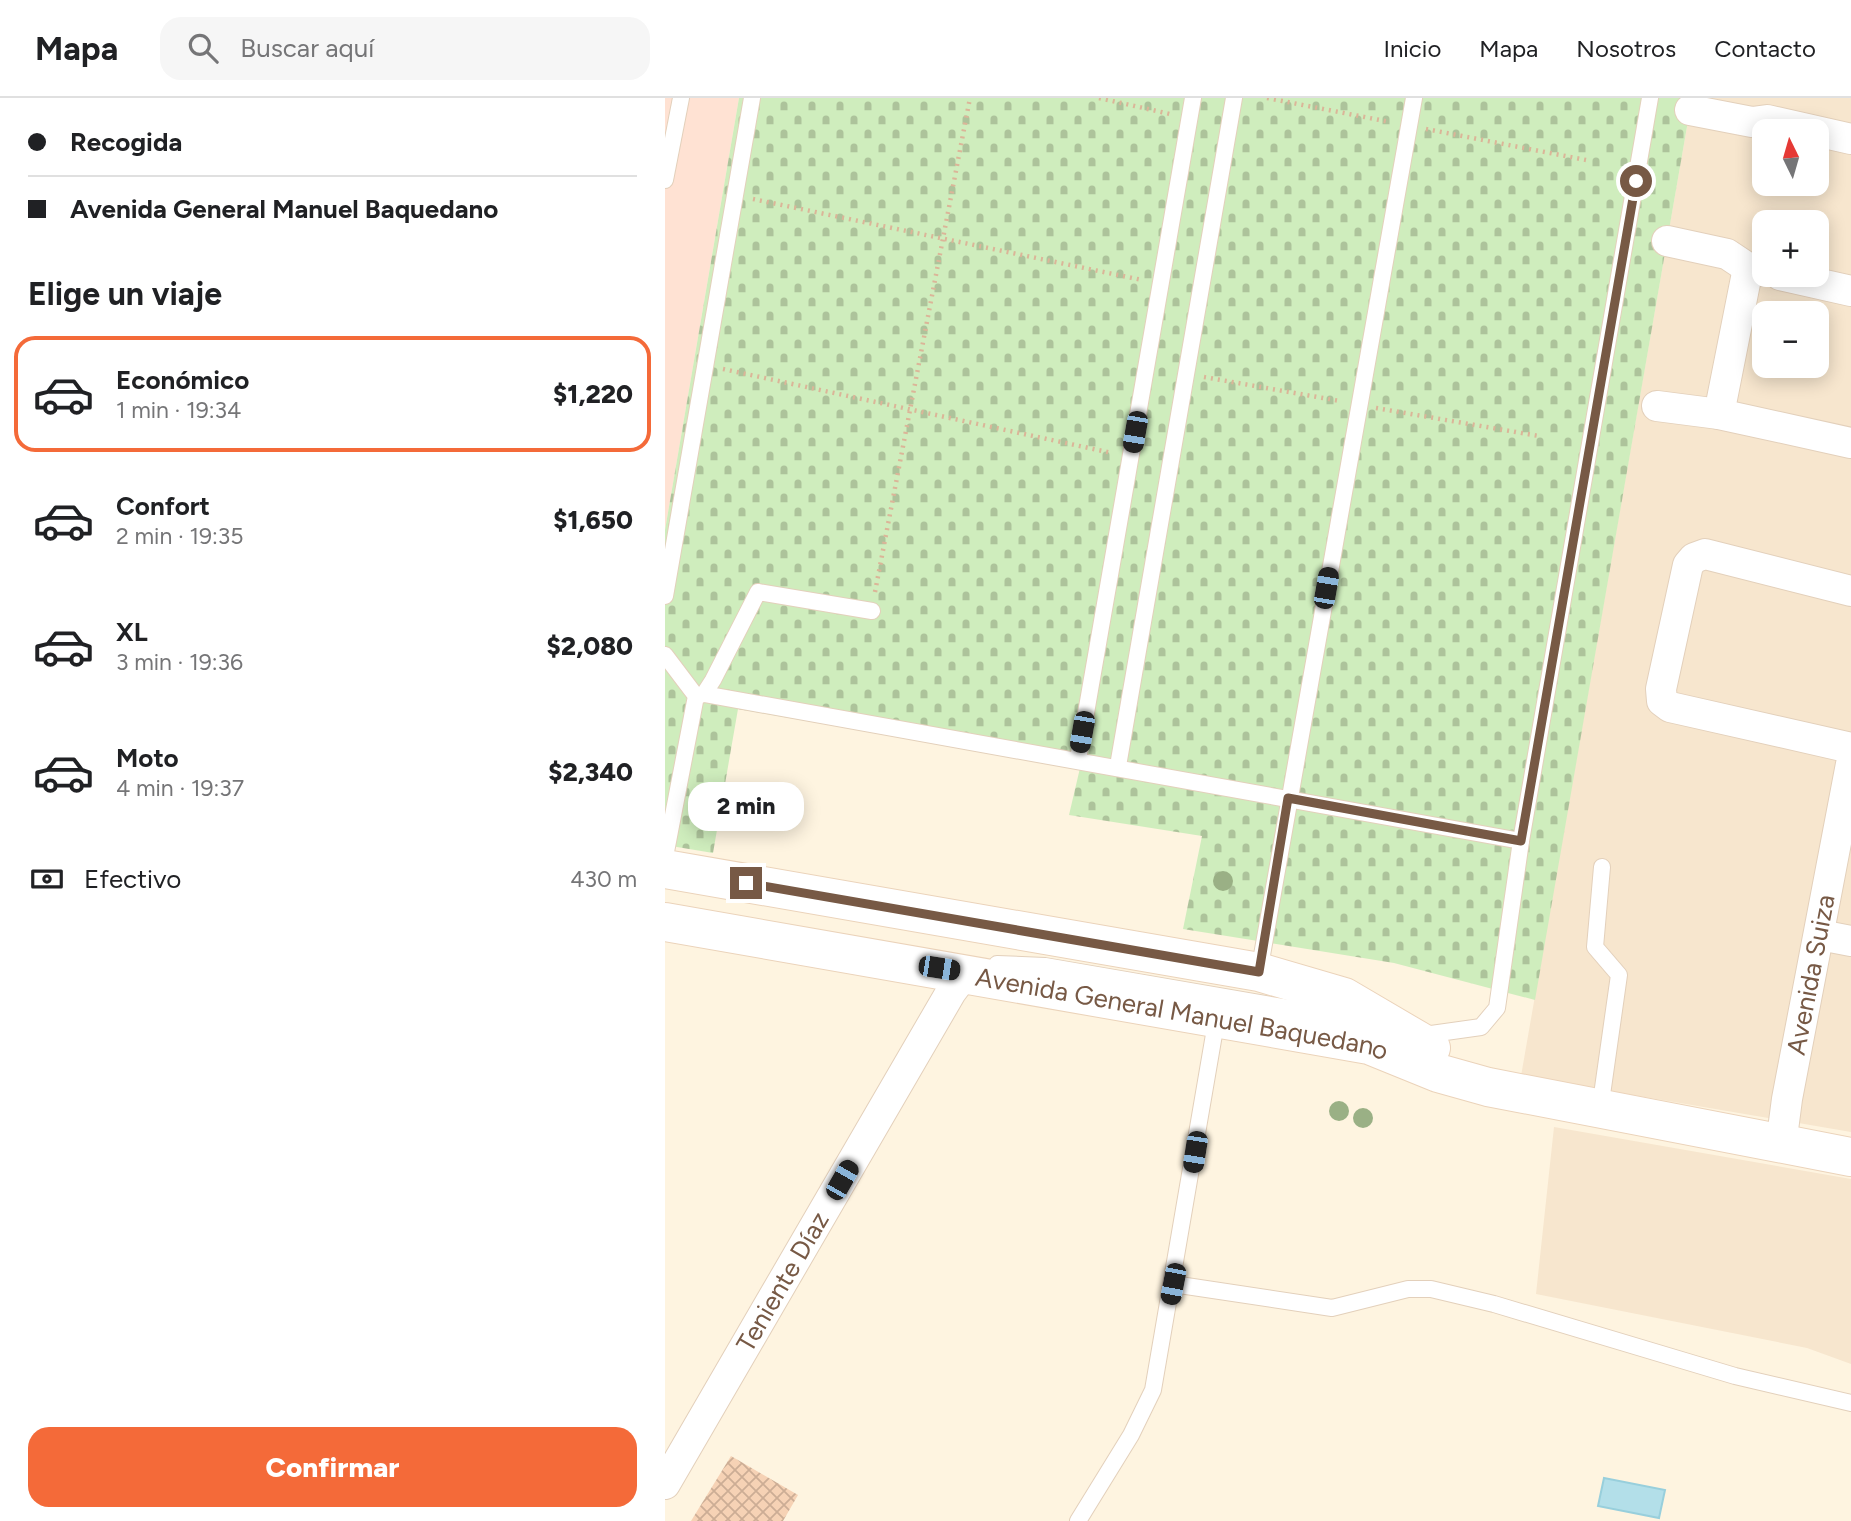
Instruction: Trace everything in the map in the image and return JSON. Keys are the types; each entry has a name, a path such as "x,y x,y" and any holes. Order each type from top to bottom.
{"main road":[{"name":"Avenida General Manuel Baquedano","path":"665,869 1259,972 1344,997 1414,1037 1488,1087"},
{"name":"Avenida General Manuel Baquedano","path":"665,922 967,972 1369,1045 1438,1073 1488,1087 1851,1157"}],"street":[{"path":"1690,110 1752,122 1770,109 1851,139"},
{"path":"1667,241 1727,254 1752,267"},
{"path":"1719,414 1752,285"},
{"path":"1829,286 1851,291"},
{"path":"1657,406 1719,414 1851,443"},
{"path":"1851,590 1705,554 1694,558 1685,578 1661,689 1662,701 1670,707 1851,748"},
{"name":"Avenida Suiza","path":"1781,1145 1787,1099 1849,780"},
{"path":"1820,935 1851,941"},
{"name":"Teniente Díaz","path":"665,1484 951,992 967,972"}],"lane":[{"path":"665,180 681,98"},
{"path":"665,596 752,98"},
{"path":"1078,759 1193,98"},
{"path":"1118,766 1234,98"},
{"path":"1259,972 1414,98"},
{"path":"967,972 1002,963 1045,966 1312,1012 1414,1037 1481,1027 1497,1009 1521,841 1650,98"},
{"path":"665,857 700,695 723,664 758,592 872,611"},
{"path":"665,654 700,695 1118,766 1521,841"},
{"path":"1600,1109 1619,975 1595,947 1602,867"},
{"path":"1078,1521 1131,1435 1153,1390 1217,1016"},
{"path":"1173,1284 1332,1308 1408,1289 1431,1289 1494,1304 1735,1376 1851,1403"}],"path":[{"path":"872,611 970,98"},
{"path":"1099,98 1190,118"},
{"path":"735,195 1161,284"},
{"path":"705,365 1131,457"}],"shaded area":[{"path":"665,98 739,98 665,530"},
{"path":"1692,98 1851,98 1851,1132 1521,1076"},
{"path":"1554,1127 1851,1179 1851,1364 1807,1348 1536,1294"}],"green space":[{"path":"739,98 1692,98 1535,1000 1394,963 1183,929 1202,836 1069,815 1080,768 738,709 713,853 665,845 665,530"}],"water":[{"path":"1604,1478 1665,1490 1659,1518 1598,1506"}],"building":[{"path":"731,1456 798,1495 783,1521 691,1521"}],"route":[{"path":"746,883 1259,972 1288,798 1521,841 1636,181"}]}
